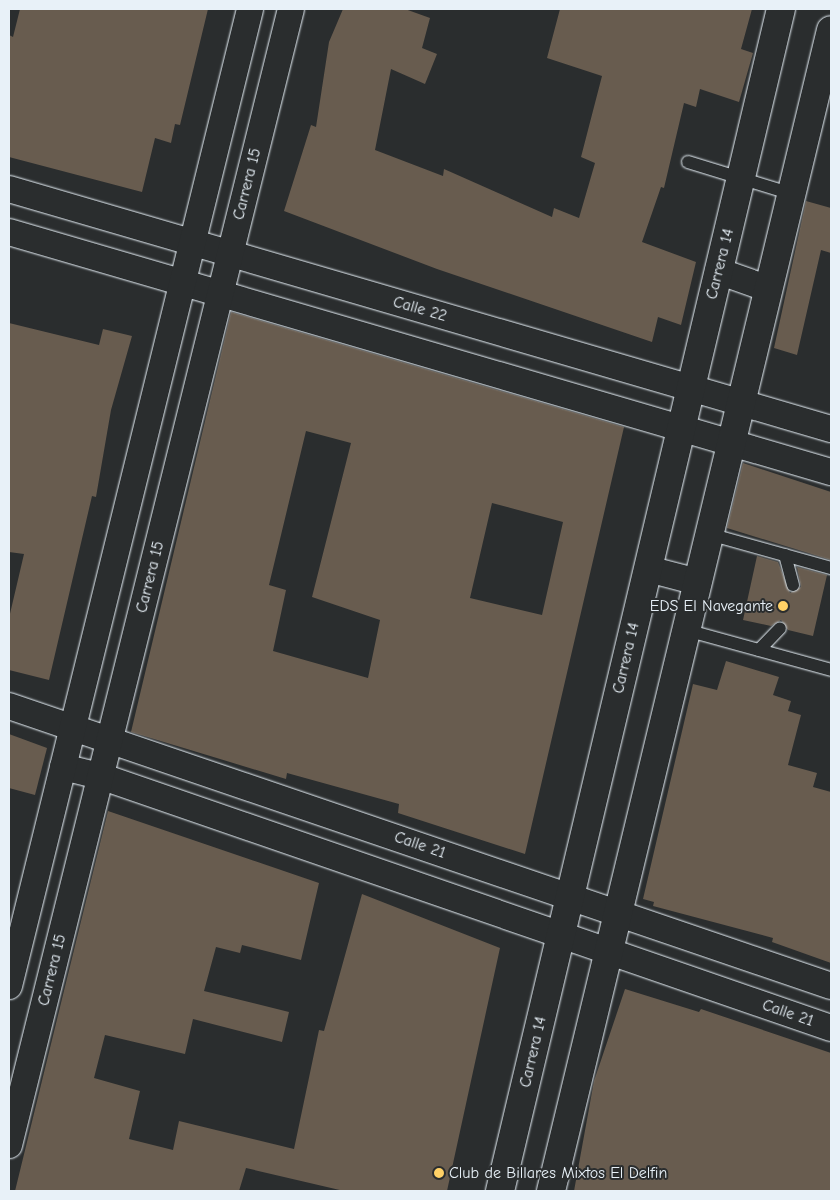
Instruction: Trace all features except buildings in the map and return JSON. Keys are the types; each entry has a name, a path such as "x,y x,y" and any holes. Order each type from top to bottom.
{"street":[{"path":"9,986 250,9"},
{"name":"Carrera 15","path":"9,1145 291,9"},
{"name":"Carrera 14","path":"500,1191 781,9"},
{"path":"551,1191 831,30"},
{"name":"Calle 22","path":"9,190 831,429"},
{"path":"9,232 831,472"},
{"path":"718,271 768,288"},
{"path":"443,359 454,319"},
{"path":"648,569 698,582"},
{"name":"Calle 21","path":"9,706 72,730 109,738 831,986"},
{"name":"Calle 21","path":"63,767 100,776 831,1028"}],"lane":[{"path":"688,162 792,194"},
{"path":"709,534 831,568"},
{"path":"785,555 793,585"},
{"path":"759,650 780,628"},
{"path":"686,630 831,670"}],"place":[{"name":"EDS El Navegante","path":"783,606"},
{"name":"Club de Billares Mixtos El Delfin","path":"439,1173"}]}
